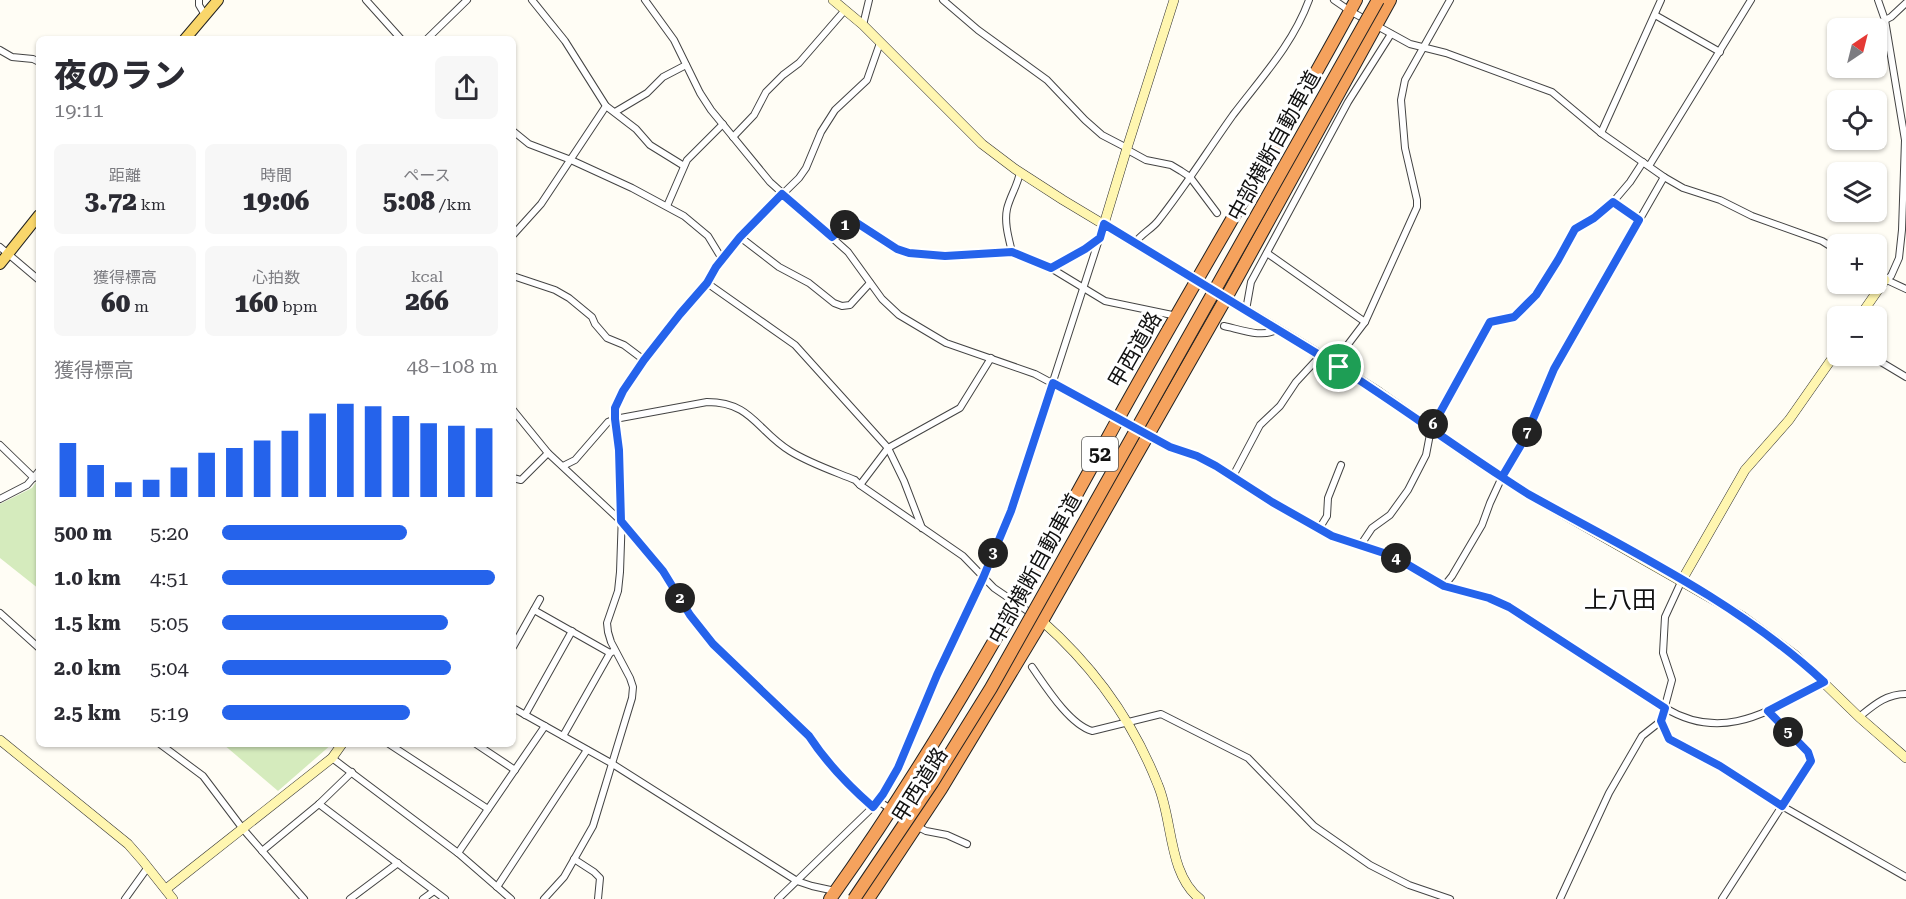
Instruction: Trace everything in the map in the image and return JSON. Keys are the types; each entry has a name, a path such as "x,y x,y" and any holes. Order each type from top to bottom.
{"highway":[{"name":"中部横断自動車道","path":"854,899 932,783 991,688 1378,0"},
{"name":"中部横断自動車道","path":"863,899 996,691 1385,0"},
{"name":"甲西道路","path":"868,899 917,826 1042,621 1226,298 1390,0"},
{"name":"甲西道路","path":"833,895 892,809 1017,604 1118,419 1353,6"}],"main road":[{"path":"188,36 218,0"},
{"path":"2,255 36,218"}],"street":[{"path":"199,0 199,5 205,15"},
{"path":"366,0 398,36"},
{"path":"532,0 565,41 606,106 636,129 650,145 684,166"},
{"path":"645,0 674,40 700,93 770,182 848,252 882,299 899,315 919,328 946,343 1024,369 1053,383 1170,447 1206,461 1332,536 1393,556 1444,586 1489,598 1509,607 1665,708 1688,720 1705,723 1744,721 1824,682"},
{"path":"833,0 863,25 982,144 1020,172 1321,355 1528,494 1742,616 1795,655 1859,717 1906,758"},
{"path":"863,25 869,0"},
{"path":"943,0 978,30 1047,80 1084,120 1102,135 1146,160 1171,165 1190,177 1217,213"},
{"path":"778,899 876,804 898,768 937,675 983,578 1011,511 1100,238 1174,0"},
{"path":"1135,243 1157,223 1235,113 1274,63 1300,21 1309,0"},
{"path":"1335,0 1353,6 1376,25 1410,44 1446,53 1552,92 1601,133 1683,188 1720,200 1752,216 1827,243"},
{"path":"1339,367 1342,351 1365,322 1417,207 1405,148 1401,100 1405,80 1450,0"},
{"path":"1601,133 1662,0"},
{"path":"1649,166 1690,103 1751,0"},
{"path":"1878,0 1884,18"},
{"path":"430,36 465,1"},
{"path":"1887,19 1906,3"},
{"path":"733,136 754,115 766,92 799,63 845,10"},
{"path":"1655,15 1720,52"},
{"path":"1887,32 1905,140 1899,258 1891,276 1887,277"},
{"path":"1246,310 1251,282 1348,102 1391,34"},
{"path":"544,899 564,877 593,826 632,698 633,687 630,678 613,652 607,622 618,591 621,521 615,408 623,391 644,360 707,283 722,259 740,237 800,178 821,132 836,110 867,80 880,43"},
{"path":"0,50 12,57 36,60"},
{"path":"615,112 647,93 663,77 687,65"},
{"path":"516,232 541,204 606,106"},
{"path":"668,206 687,160 723,124"},
{"path":"516,133 529,144 571,160 668,206 708,236 722,259"},
{"path":"1360,546 1372,528 1390,515 1408,490 1426,455 1431,429 1490,322 1514,317 1536,295 1575,229 1594,218 1613,202 1643,162"},
{"path":"1012,252 1006,216 1020,172"},
{"path":"1444,586 1482,525 1502,477 1525,438 1554,369 1664,177"},
{"path":"1613,202 1639,220"},
{"path":"832,237 850,222 857,223 897,249 909,253 945,256 1012,252 1051,268 1105,301 1177,316"},
{"path":"740,237 779,267 809,283 834,303 842,306 850,305 870,283"},
{"path":"1051,268 1100,238"},
{"path":"1267,253 1365,322"},
{"path":"2,255 36,278"},
{"path":"516,277 555,290 569,298 592,317 607,338 624,345 644,360"},
{"path":"1887,281 1906,289"},
{"path":"707,283 795,345 888,448 904,481 922,528"},
{"path":"1224,326 1255,333 1273,332 1277,329"},
{"path":"1233,476 1260,425 1280,406 1296,382 1321,355"},
{"path":"860,485 888,448 960,408 991,358"},
{"path":"1560,899 1609,793 1642,736 1661,721 1672,680 1663,653 1665,617 1682,580 1745,470 1789,420 1827,366"},
{"path":"1887,366 1906,377"},
{"path":"563,466 575,460 608,422 615,419 707,402 722,402 736,406 749,415 777,442 792,452 855,480 963,556 983,578 1042,621 1082,659 1129,723 1159,786 1180,872 1186,885 1200,899"},
{"path":"516,414 548,453 621,521 663,571 690,615 713,644 809,736 853,788 876,804 892,809 926,831 946,835 967,844"},
{"path":"0,445 34,478"},
{"path":"516,479 521,480 548,453"},
{"path":"1319,529 1327,516 1328,498 1341,465"},
{"path":"0,499 20,490 36,475"},
{"path":"516,642 540,599"},
{"path":"534,610 613,652"},
{"path":"0,613 36,645"},
{"path":"525,715 572,632"},
{"path":"563,736 613,652"},
{"path":"1032,667 1053,696 1083,729 1092,731 1161,714 1248,758 1314,826 1333,841 1392,878 1450,899"},
{"path":"1859,717 1883,698 1906,694"},
{"path":"516,710 611,763 797,881 833,895"},
{"path":"1722,899 1811,761 1808,752 1768,711"},
{"path":"1661,721 1669,739 1720,766 1782,806 1906,877"},
{"path":"458,853 545,726"},
{"path":"0,740 128,844 173,899"},
{"path":"164,747 203,776 243,829 304,899"},
{"path":"166,889 332,758 340,747"},
{"path":"394,747 488,809"},
{"path":"480,747 515,770"},
{"path":"497,886 587,750"},
{"path":"332,758 458,853 511,899"},
{"path":"262,851 319,804 352,772"},
{"path":"319,804 444,899"},
{"path":"574,859 600,878 598,899"},
{"path":"351,899 398,863"},
{"path":"124,899 148,867"},
{"path":"423,899 434,891"}],"green space":[{"path":"36,482 36,587 0,558 0,504 32,488"},
{"path":"227,747 329,747 278,791"}],"district":[{"name":"上八田","path":"1620,600"}],"route":[{"path":"1339,367 1104,224 1100,238 1068,260 1051,268 1012,252 945,256 909,253 897,249 857,223 850,222 832,237 782,194 744,232 722,259 707,283 644,360 623,391 615,408 621,521 663,571 690,615 713,644 809,736 860,796 873,807 898,768 937,675 983,578 1011,511 1053,383 1170,447 1197,456 1216,466 1272,502 1332,536 1393,556 1444,586 1489,598 1509,607 1665,708 1661,721 1669,739 1720,766 1782,806 1811,761 1808,752 1768,711 1824,682 1795,655 1742,616 1528,494 1468,455 1431,429 1474,354 1490,322 1514,317 1536,295 1575,229 1594,218 1613,202 1639,220 1554,369 1525,438 1502,477 1468,455 1379,392 1339,367"}]}
